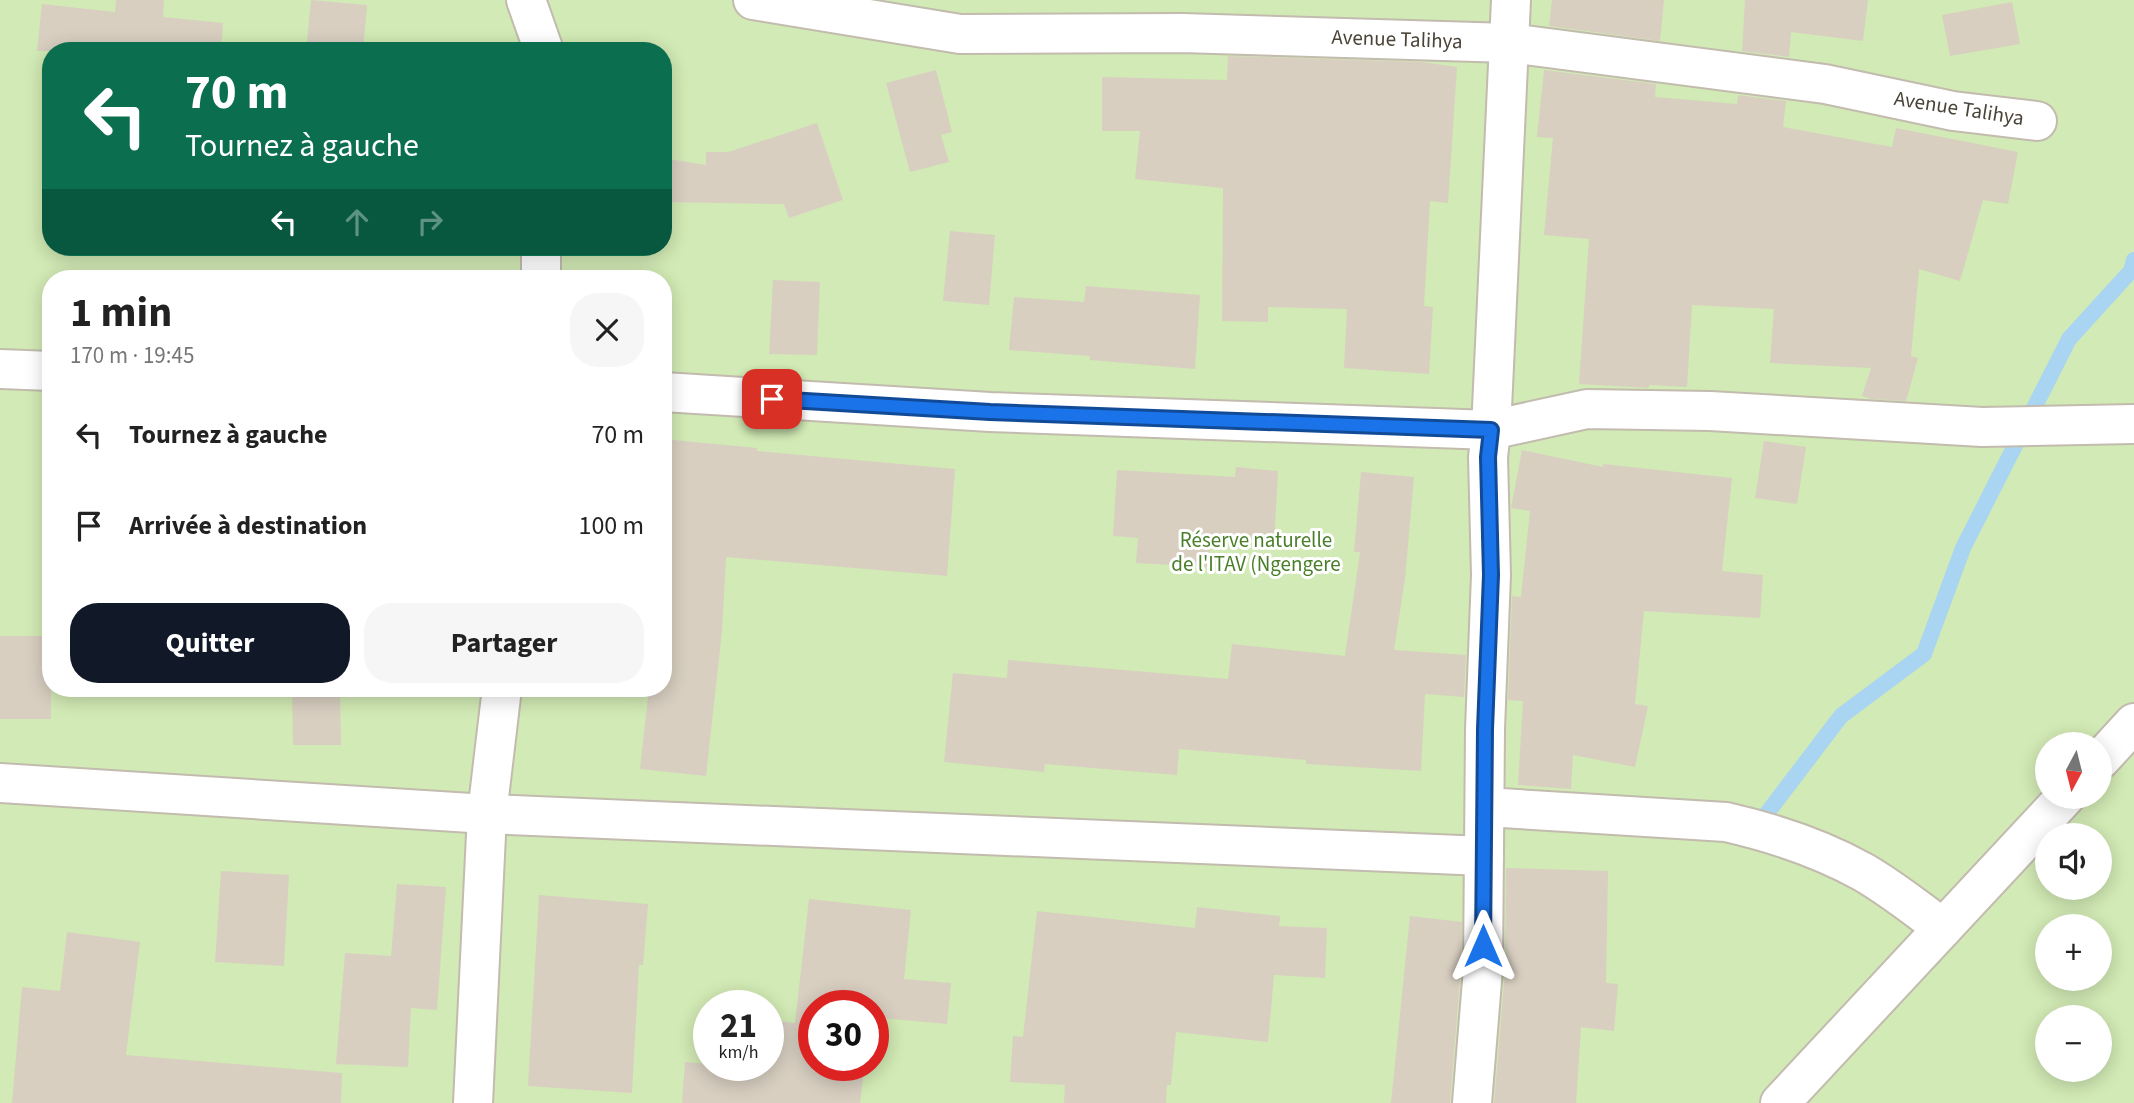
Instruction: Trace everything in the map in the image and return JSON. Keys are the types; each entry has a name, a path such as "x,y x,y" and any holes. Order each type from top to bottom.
{"street":[{"path":"526,0 541,42"},
{"name":"Avenue Talihya","path":"753,0 960,34 1182,33 1508,43 1825,84 1953,111 2037,121"},
{"path":"1472,1103 1483,968 1491,575 1488,457 1511,0"},
{"path":"0,369 42,371"},
{"path":"672,393 990,412 1491,430 1587,409 1710,411 1982,427 2134,424"},
{"path":"473,1103 487,814 501,697"},
{"path":"2112,747 2134,723"},
{"path":"0,783 487,814 1484,856"},
{"path":"1485,807 1726,822 1755,829 1802,843 1864,872 1943,928"},
{"path":"1780,1103 2054,809"}],"green space":[{"name":"Réserve naturelle de l'ITAV (Ngengere","path":"0,0 2134,0 2134,1103 0,1103"}],"building":[{"path":"116,0 164,0 163,17 223,23 222,42 42,42 42,51 37,51 42,4 115,12"},
{"path":"311,0 367,5 364,42 307,42"},
{"path":"1552,0 1664,0 1660,41 1549,26"},
{"path":"1745,0 1868,0 1863,41 1791,32 1789,57 1742,51"},
{"path":"2012,2 2020,44 1950,56 1942,15"},
{"path":"1228,56 1422,62 1457,67 1448,203 1430,201 1424,306 1433,307 1429,374 1344,368 1347,309 1268,307 1268,322 1222,321 1223,188 1135,179 1140,131 1102,131 1102,77 1227,80"},
{"path":"936,70 952,132 941,135 949,162 910,172 886,83"},
{"path":"1544,70 1656,84 1655,97 1737,104 1738,95 1786,101 1783,127 1892,147 1896,128 2018,152 2008,204 1983,200 1960,281 1919,269 1911,356 1918,358 1906,401 1862,396 1871,368 1770,363 1774,309 1692,305 1687,387 1579,384 1589,239 1544,235 1553,138 1537,137"},
{"path":"817,123 843,200 789,218 784,204 672,202 672,159 706,165 706,152 728,152"},
{"path":"950,231 995,235 989,305 943,301"},
{"path":"773,280 820,282 817,355 769,354"},
{"path":"1086,286 1200,295 1195,369 1090,360 1090,356 1009,350 1014,297 1084,302"},
{"path":"672,440 757,448 757,451 955,469 947,576 726,557 722,631 706,776 640,769 648,697 672,697"},
{"path":"1764,441 1806,447 1797,504 1755,498"},
{"path":"1522,450 1603,467 1603,464 1732,478 1722,571 1763,575 1760,618 1644,611 1635,704 1648,706 1635,767 1573,755 1571,789 1518,785 1523,701 1508,700 1512,596 1521,597 1530,511 1511,508"},
{"path":"1236,467 1278,471 1274,542 1211,537 1209,567 1136,563 1138,538 1113,536 1117,470 1235,477"},
{"path":"1361,472 1414,477 1405,579 1394,650 1466,655 1464,697 1425,694 1421,771 1306,764 1306,760 1179,749 1177,775 1045,764 1044,772 944,762 953,673 1007,678 1008,660 1228,679 1232,644 1345,656 1360,552 1354,552"},
{"path":"0,636 42,636 42,697 51,697 51,719 0,719"},
{"path":"292,697 340,697 341,745 293,745"},
{"path":"1506,868 1608,871 1606,983 1618,984 1614,1031 1581,1027 1576,1103 1494,1103 1505,971"},
{"path":"221,871 289,875 284,966 215,962"},
{"path":"397,884 446,887 437,1010 411,1008 408,1067 336,1064 345,953 391,956"},
{"path":"539,895 648,904 643,965 639,965 632,1093 528,1086"},
{"path":"809,899 911,910 904,979 951,983 947,1024 889,1019 889,990 799,990"},
{"path":"1197,907 1280,916 1279,926 1327,928 1325,978 1274,975 1268,1042 1176,1032 1171,1085 1167,1085 1166,1103 1064,1103 1065,1085 1010,1082 1013,1036 1023,1037 1037,911 1195,928"},
{"path":"1410,916 1462,922 1450,1103 1391,1103"},
{"path":"67,932 140,942 126,1055 342,1073 341,1103 12,1103 22,987 60,991"},
{"path":"798,996 798,1081 863,1081 860,1103 682,1103 685,1062 693,1063 693,1081 784,1081 784,1022 795,1023"}],"waterway":[{"path":"1755,829 1841,716 1924,654 1963,548 2069,339 2131,271 2134,260"}],"route":[{"path":"772,399 990,412 1491,430 1488,457 1491,575 1485,729 1483,946"}]}
